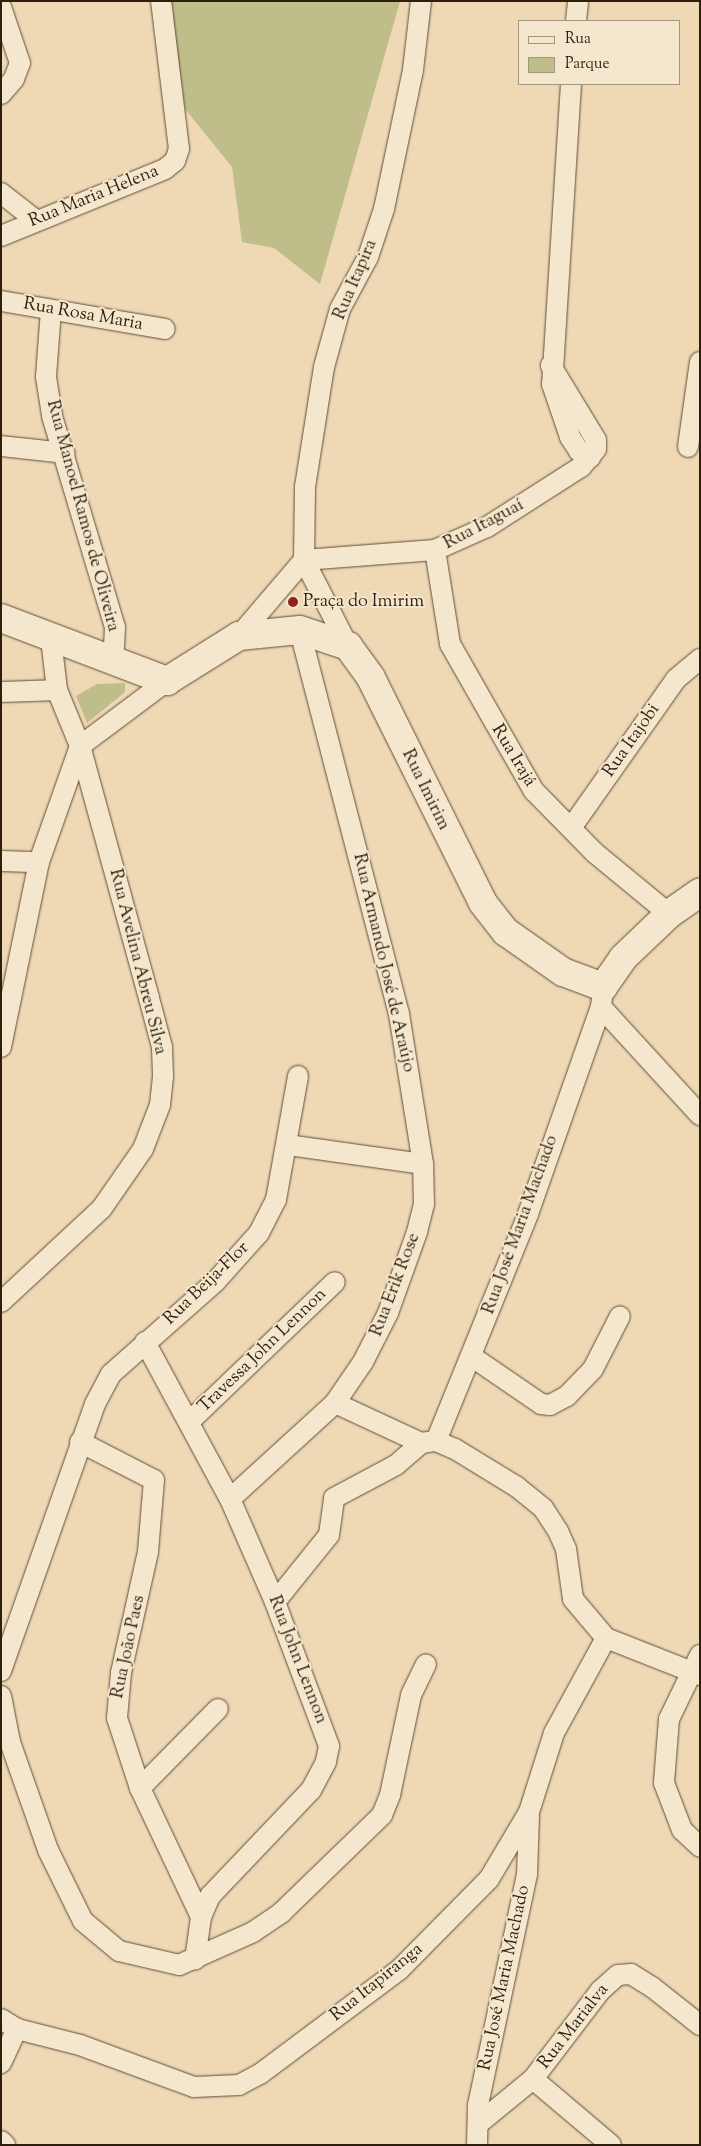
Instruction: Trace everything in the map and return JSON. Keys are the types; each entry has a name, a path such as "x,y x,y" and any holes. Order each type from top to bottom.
{"street":[{"name":"Rua Maria Helena","path":"1,236 34,219 165,169 175,161 179,149 162,1"},
{"name":"Rua Itapira","path":"348,646 304,560 305,487 324,367 340,310 368,256 384,209 413,70 421,1"},
{"path":"576,20 578,1"},
{"path":"1,6 20,63 1,94"},
{"name":"Rua Itaguaí","path":"304,560 435,550 495,522 569,475 590,456 579,451 561,419 551,366 571,85"},
{"path":"1,193 34,219"},
{"name":"Rua Rosa Maria","path":"1,301 165,329"},
{"name":"Rua Manoel Ramos de Oliveira","path":"51,310 46,377 52,416 65,453 115,627 113,661"},
{"path":"688,447 700,362"},
{"path":"1,446 65,453"},
{"name":"Rua Irajá","path":"435,550 450,644 534,791 571,828 668,914"},
{"path":"1,1047 4,1017 38,862 80,746 167,681 239,636 304,560"},
{"path":"1,618 167,681"},
{"path":"239,636 300,630 348,646"},
{"name":"Rua Armando José de Araújo","path":"300,630 399,1014 424,1164"},
{"name":"Rua Avelina Abreu Silva","path":"1,1302 102,1208 143,1149 160,1105 162,1047 80,746 57,690 51,638"},
{"name":"Rua Imirim","path":"348,646 370,678 483,903 506,932 532,952 602,997"},
{"name":"Rua Itajobi","path":"571,828 676,680 700,659"},
{"path":"1,692 57,690"},
{"path":"1,861 38,862"},
{"path":"700,892 668,914 623,958 602,997 700,1115"},
{"name":"Rua José Maria Machado","path":"429,1442 471,1356 602,997"},
{"name":"Rua Beija-Flor","path":"1,1671 80,1442 111,1374 215,1282 259,1233 276,1200 288,1145 298,1076"},
{"path":"288,1145 424,1164"},
{"name":"Rua Erik Rose","path":"230,1499 335,1404 388,1313 424,1204 424,1164"},
{"name":"Travessa John Lennon","path":"191,1420 335,1282"},
{"path":"471,1356 541,1404 550,1404 567,1396 593,1369 620,1316"},
{"name":"Rua John Lennon","path":"145,1342 191,1420 230,1499 275,1602 327,1736 326,1762 312,1790 210,1896 201,1917 195,1960"},
{"path":"335,1404 429,1442 517,1487 543,1508 566,1549 573,1599 606,1638 697,1667 669,1719 664,1783 682,1830 700,1848"},
{"name":"Rua João Paes","path":"80,1442 154,1480 148,1552 118,1692 121,1740 140,1788 201,1917"},
{"path":"275,1602 329,1535 334,1498 396,1464 429,1442"},
{"name":"Rua Itapiranga","path":"9,2024 80,2045 194,2087 239,2085 399,1970 489,1878 529,1812 554,1732 606,1638"},
{"path":"1,1696 10,1742 48,1850 83,1922 119,1951 179,1965 195,1960 254,1932 281,1913 382,1815 390,1795 411,1695 426,1664"},
{"path":"140,1788 218,1709"},
{"name":"Rua José Maria Machado","path":"477,2145 478,2124 527,1875 529,1812"},
{"name":"Rua Marialva","path":"478,2124 533,2079 600,1991 618,1975 631,1974 652,1987 700,2026"},
{"path":"1,2063 9,2024"},
{"path":"533,2079 611,2145"},
{"path":"1,2141 5,2145"}],"green space":[{"path":"168,1 400,1 320,284 274,248 242,242 232,167 185,109"},
{"path":"125,683 125,692 87,723 76,696 97,684"}],"place":[{"name":"Praça do Imirim","path":"293,602"}]}
